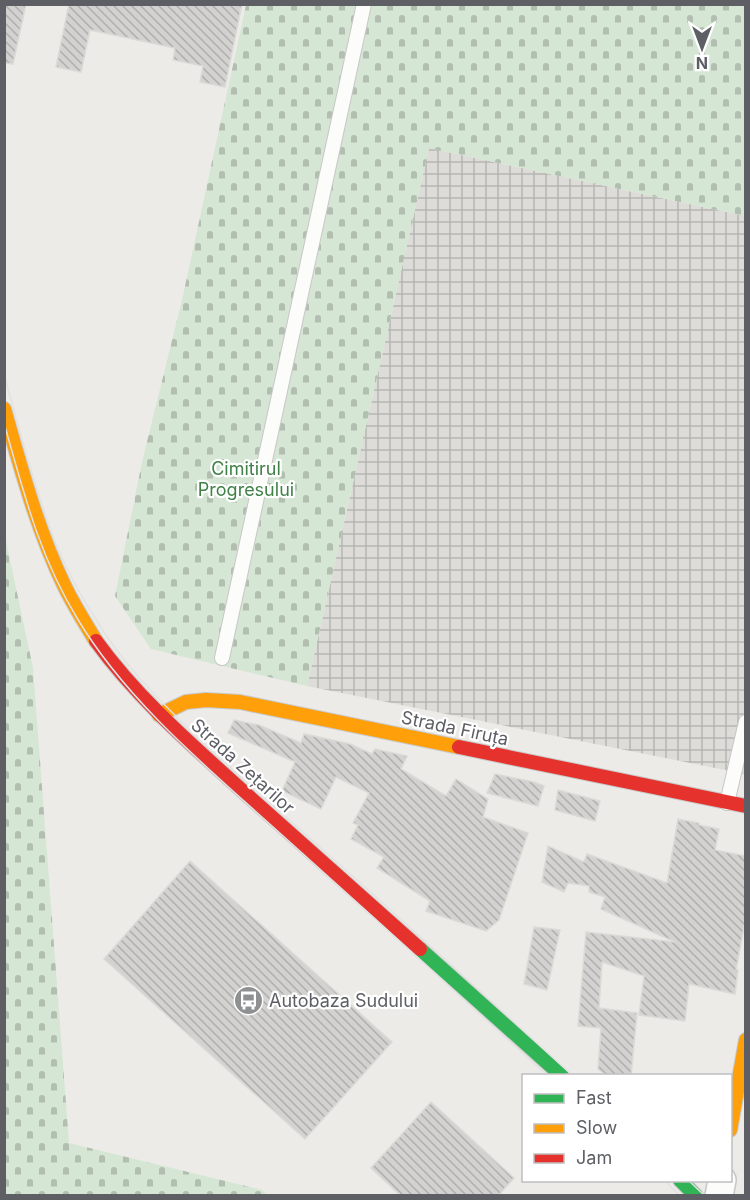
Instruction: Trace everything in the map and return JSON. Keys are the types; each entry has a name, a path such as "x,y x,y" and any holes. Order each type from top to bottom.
{"main road":[{"name":"Strada Zețarilor","path":"4,409 36,517 53,564 97,642 135,690 208,760 560,1074"},
{"name":"Strada Firuța","path":"159,715 186,702 206,700 240,702 746,806"},
{"path":"732,1119 746,1040"},
{"path":"682,1182 696,1196"}],"lane":[{"path":"222,658 364,4"},
{"path":"727,802 746,722"}],"shaded area":[{"path":"429,148 745,216 745,774 307,686"}],"green space":[{"name":"Cimitirul Progresului","path":"246,5 745,5 745,216 429,148 307,686 151,649 115,596 142,462 182,300"},
{"path":"5,536 33,668 69,1143 262,1190 267,1195 5,1195"}],"building":[{"path":"4,4 26,4 13,64 4,63"},
{"path":"69,4 242,4 225,87 200,82 203,66 173,60 175,48 90,30 81,72 56,67"},
{"path":"234,720 259,725 301,743 304,734 350,744 372,754 375,749 407,756 401,769 446,796 456,779 488,799 483,817 528,833 499,920 486,931 426,911 430,901 377,868 384,857 351,839 358,825 353,823 369,793 336,777 321,809 282,791 295,762 228,733"},
{"path":"495,774 544,786 538,806 487,793"},
{"path":"558,790 600,801 595,821 555,810"},
{"path":"678,819 719,829 715,850 746,856 746,916 736,970 738,970 735,994 689,984 685,1021 639,1015 644,976 602,962 599,1008 637,1013 631,1074 604,1074 598,1069 601,1028 578,1026 586,932 675,942 601,909 605,897 589,892 589,886 568,883 564,892 542,882 548,846 584,862 587,854 667,883"},
{"name":"Autobaza Sudului","path":"190,861 392,1042 305,1139 104,959"},
{"path":"534,927 560,930 547,990 524,984"},
{"path":"431,1102 514,1178 498,1196 401,1196 371,1168"}],"tram line":[{"path":"4,374 33,478 58,549 106,636 138,677 220,758 571,1074"},
{"path":"4,423 34,524 52,571 77,618 97,649 120,678 171,734 546,1074"},
{"path":"666,1182 680,1196"},
{"path":"690,1182 705,1196"}],"traffic: fast":[{"path":"420,949 560,1074"},
{"path":"682,1182 696,1196"}],"traffic: slow":[{"path":"4,409 30,498 54,564 96,641"},
{"path":"159,715 186,702 206,700 240,702 459,747"},
{"path":"732,1119 746,1040"}],"traffic: jam":[{"path":"96,641 130,683 186,740 420,949"},
{"path":"459,747 746,806"}],"place":[{"name":"Autobaza Sudului","path":"248,1000"}]}
